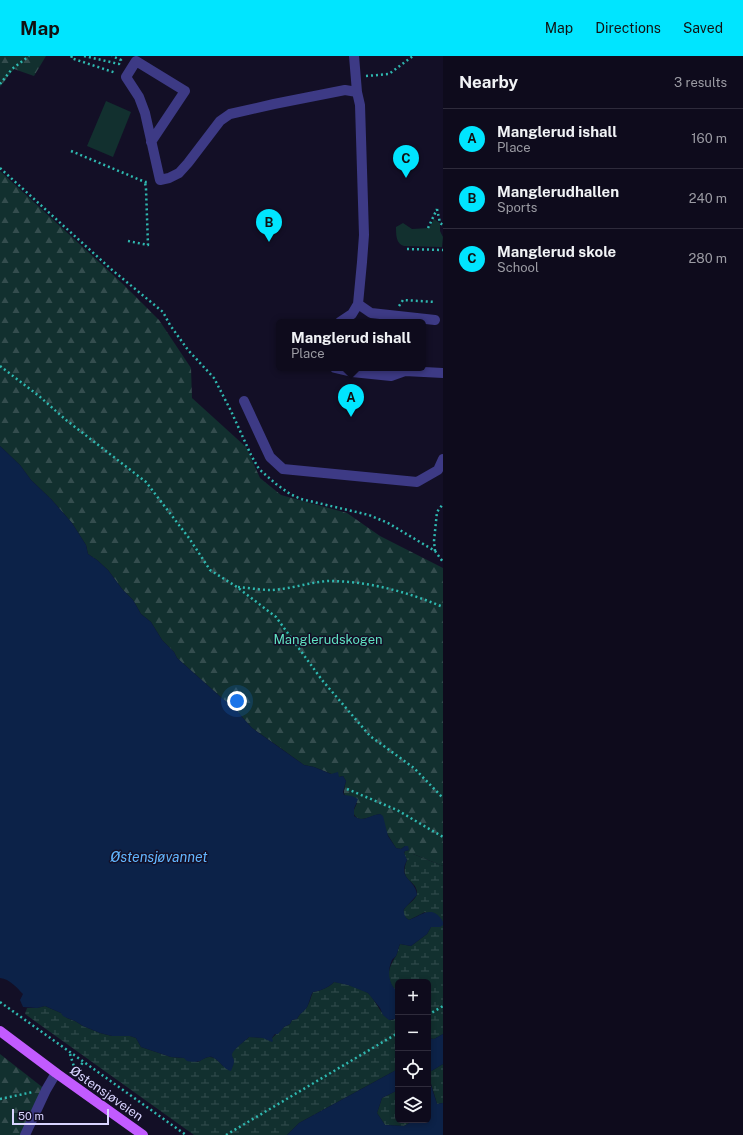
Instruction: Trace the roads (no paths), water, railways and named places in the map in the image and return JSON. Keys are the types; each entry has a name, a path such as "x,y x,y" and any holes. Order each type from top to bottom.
{"main road":[{"name":"Østensjøveien","path":"0,1031 142,1135"}],"lane":[{"path":"344,319 352,314 358,304 364,235 360,105 357,92 354,56"},
{"path":"152,142 185,91 136,60 126,77 139,97 145,113 160,180 169,178 188,163 220,121 230,114 345,90 357,92"},
{"path":"358,304 370,313 425,319"},
{"path":"426,319 435,320"},
{"path":"348,371 392,376 405,371 443,373"},
{"path":"244,401 270,457 283,469 417,482 438,470 443,459"},
{"name":"Østensjøveien","path":"26,1135 46,1090 56,1073"}],"water":[{"name":"Østensjøvannet","path":"0,446 20,465 31,480 51,499 72,523 86,545 88,554 108,570 122,589 133,600 141,614 151,622 162,640 174,652 177,658 224,700 234,707 252,728 304,765 314,767 331,774 338,772 339,777 343,776 346,781 343,792 344,795 352,796 358,799 354,809 354,816 364,819 380,814 383,816 388,836 396,848 401,849 408,846 409,850 405,851 404,853 407,860 404,872 414,886 417,895 404,909 406,918 409,920 427,912 431,912 435,913 439,917 443,922 443,925 440,927 431,927 427,934 411,946 400,944 389,969 390,981 395,989 395,1019 389,1020 383,1015 380,1008 368,993 348,985 334,982 330,986 313,992 306,1009 297,1019 292,1020 290,1024 284,1027 278,1034 275,1034 272,1038 272,1042 263,1038 249,1037 236,1048 232,1056 234,1062 231,1071 212,1057 207,1057 200,1061 194,1062 187,1061 184,1058 171,1057 141,1047 136,1038 130,1036 112,1036 100,1033 83,1026 63,1016 61,1013 45,1006 37,1008 23,1007 20,1000 23,994 10,982 0,978"},
{"path":"443,1034 443,1064 431,1071 431,1038 434,1039"},
{"path":"395,1071 395,1092 382,1098 377,1113 385,1125 404,1126 410,1123 431,1123 431,1085 437,1104 443,1103 443,1135 287,1135 299,1123"}],"place":[{"name":"Manglerud skole","path":"406,178"},
{"name":"Manglerudhallen","path":"269,242"},
{"name":"Manglerud ishall","path":"351,417"}],"park label":[{"name":"Manglerudskogen","path":"328,639"}]}
